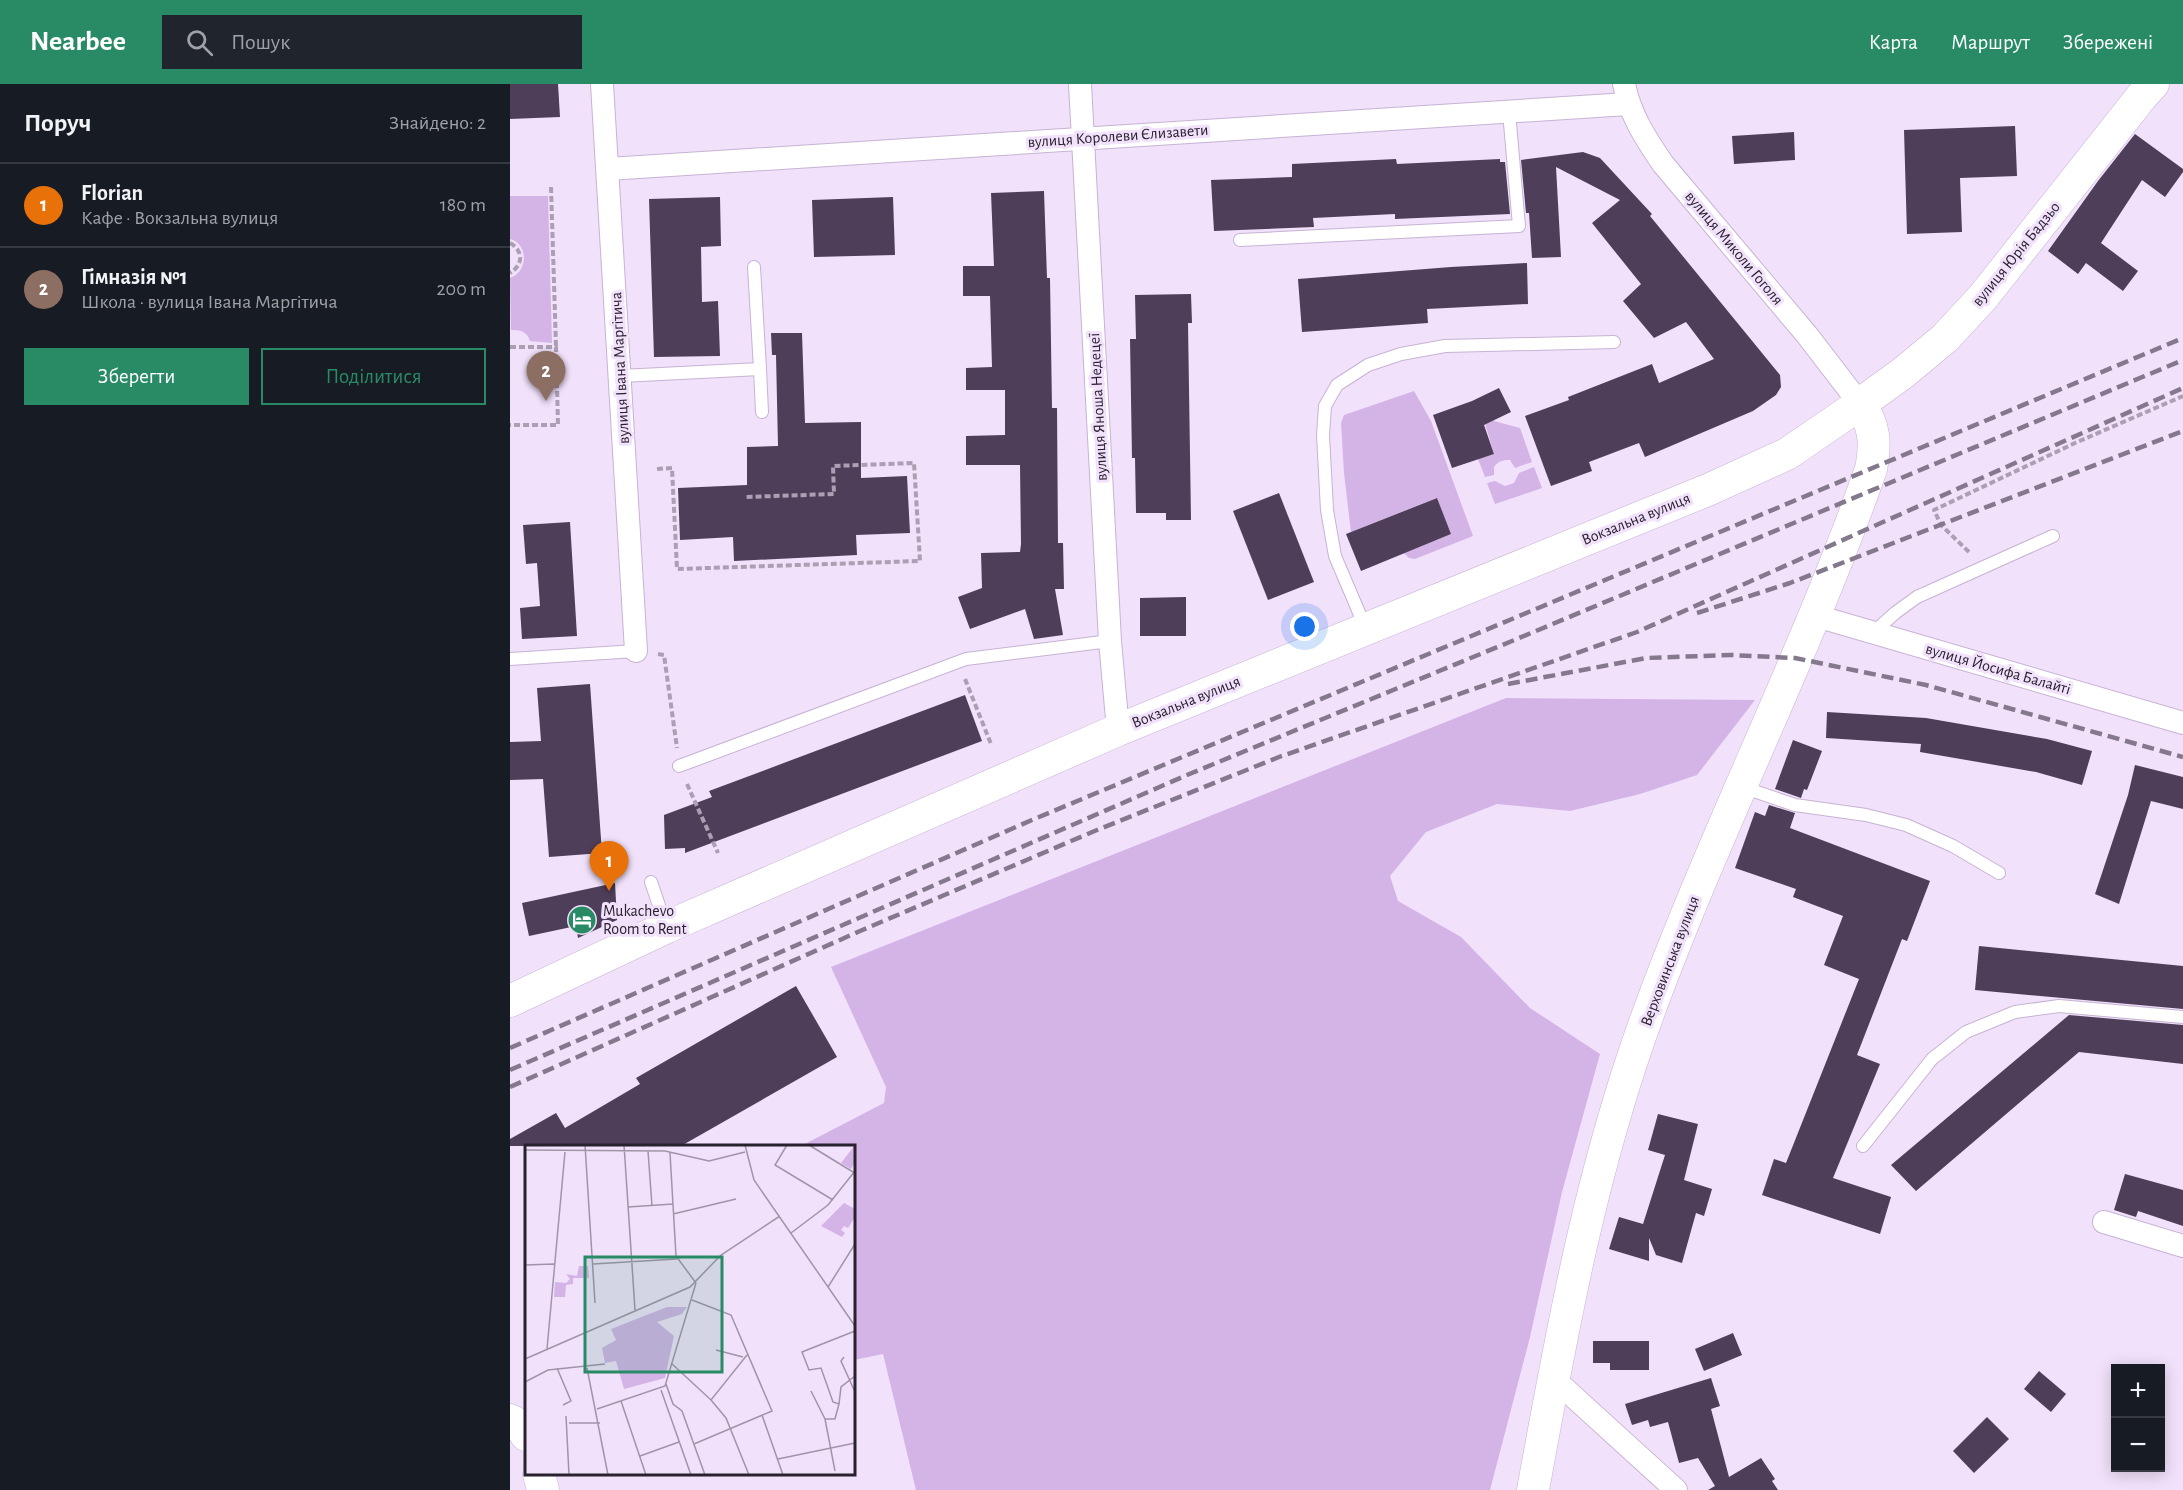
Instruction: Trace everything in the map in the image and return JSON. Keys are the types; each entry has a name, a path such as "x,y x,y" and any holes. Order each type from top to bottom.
{"street":[{"name":"вулиця Івана Маргітича","path":"602,84 636,651"},
{"name":"вулиця Яноша Недецеї","path":"1080,84 1110,641 1118,730"},
{"name":"вулиця Юрія Бадзьо","path":"1860,404 1903,373 1945,338 1983,297 2153,84"},
{"name":"вулиця Королеви Єлизавети","path":"608,169 1509,112 1626,94"},
{"name":"вулиця Миколи Гоголя","path":"1626,94 1644,136 1664,164 1807,335 1860,404"},
{"name":"Верховинська вулиця","path":"1533,1490 1569,1293 1590,1205 1618,1106 1651,1007 1871,469 1875,452 1875,433 1860,404"},
{"name":"Вокзальна вулиця","path":"510,1001 667,927 1118,730 1719,485 1786,454 1860,404"},
{"name":"вулиця Йосифа Балайті","path":"1813,615 2183,723"},
{"path":"2104,1222 2183,1246"},
{"path":"1553,1378 1676,1490"},
{"path":"510,1420 521,1426 525,1434"},
{"path":"539,1475 543,1490"}],"lane":[{"path":"1240,240 1519,226 1509,112"},
{"path":"754,267 762,412"},
{"path":"1367,630 1335,556 1327,510 1323,435 1325,406 1337,385 1368,365 1401,354 1445,346 1614,342"},
{"path":"621,376 760,369"},
{"path":"1874,632 1917,597 2053,536"},
{"path":"679,766 966,659 1110,641"},
{"path":"510,659 636,651"},
{"path":"1741,787 1796,805 1866,815 1906,825 1953,846 1999,873"},
{"path":"651,882 667,927"},
{"path":"1863,1146 1932,1059 1966,1032 2015,1012 2059,1006 2183,1017"}],"path":[{"path":"510,425 558,424 552,187"},
{"path":"510,243 517,247 520,257 517,268 510,273"},
{"path":"510,347 556,347"},
{"path":"1985,565 1941,525 1934,510 2075,443 2183,396"},
{"path":"657,469 672,468 677,569 920,561 914,463 833,466 834,494 745,497"},
{"path":"958,662 991,744"}],"shaded area":[{"path":"510,196 548,196 552,343 530,341 523,332 511,330 510,278 520,270 524,258 521,246 510,239"},
{"path":"1414,391 1431,421 1473,536 1415,559 1409,558 1404,553 1451,534 1436,498 1351,532 1341,423 1344,415"},
{"path":"1484,400 1494,421 1520,428 1532,462 1515,468 1510,460 1501,461 1494,467 1494,475 1485,477 1478,459 1494,454 1484,420"},
{"path":"1534,467 1542,488 1495,504 1487,483 1495,481 1505,486 1514,483 1519,473"},
{"path":"1506,698 1755,700 1697,775 1640,794 1570,811 1497,804 1426,832 1390,876 1398,901 1461,937 1530,1008 1600,1054 1562,1192 1530,1337 1490,1490 916,1490 883,1354 855,1360 855,1145 803,1145 884,1103 886,1087 831,967"}],"building":[{"path":"510,84 558,84 560,117 510,119"},
{"path":"2015,126 2017,176 1960,178 1962,232 1907,234 1904,130"},
{"path":"1794,132 1795,160 1734,164 1732,136"},
{"path":"2135,134 2183,169 2183,172 2165,197 2142,180 2101,243 2138,271 2123,291 2086,263 2078,274 2048,251"},
{"path":"1583,152 1600,158 1652,214 1650,216 1780,375 1781,387 1776,395 1753,411 1645,457 1639,443 1589,462 1592,471 1551,486 1525,416 1569,400 1568,397 1652,364 1659,383 1714,359 1686,322 1654,338 1623,301 1641,284 1592,223 1620,200 1556,167 1561,257 1532,258 1529,213 1526,213 1521,160"},
{"path":"1396,159 1397,164 1500,159 1500,162 1505,162 1510,214 1395,219 1395,214 1313,218 1314,227 1214,231 1211,180 1292,177 1292,164"},
{"path":"1044,191 1047,278 1050,278 1052,408 1057,408 1058,543 1063,543 1064,589 1055,589 1063,635 1034,639 1025,609 970,629 958,597 982,588 981,553 1020,552 1021,544 1020,465 966,465 966,436 1005,435 1005,390 966,390 966,368 992,367 990,296 963,296 963,266 994,266 991,193"},
{"path":"720,197 721,246 701,247 702,302 718,301 720,356 654,357 649,199"},
{"path":"893,197 895,255 814,257 812,200"},
{"path":"1527,263 1528,304 1427,309 1428,323 1302,332 1298,279"},
{"path":"1191,294 1192,323 1188,323 1191,520 1166,520 1166,513 1136,513 1135,458 1132,458 1130,339 1136,339 1135,295"},
{"path":"771,333 802,333 805,423 861,422 861,478 907,476 910,533 856,535 857,555 734,561 733,537 680,540 678,488 747,485 747,447 778,446 776,355 772,355"},
{"path":"1499,388 1511,412 1484,425 1494,454 1452,468 1433,415 1472,401"},
{"path":"1279,493 1314,582 1268,600 1233,511"},
{"path":"1437,498 1451,534 1361,571 1346,534"},
{"path":"570,522 577,636 522,639 520,608 540,606 537,563 526,564 523,525"},
{"path":"1186,597 1186,636 1140,636 1140,598"},
{"path":"590,684 602,853 549,857 543,779 510,780 510,742 541,741 537,688"},
{"path":"965,695 982,741 685,853 685,848 665,849 664,815 712,797 709,791"},
{"path":"1827,712 1926,718 2047,739 2092,751 2082,785 2036,772 1920,752 1921,744 1826,738"},
{"path":"1793,740 1822,751 1807,790 1804,789 1801,798 1775,789"},
{"path":"2135,765 2183,777 2183,809 2151,801 2119,904 2095,894 2128,795"},
{"path":"1769,805 1795,813 1790,828 1930,881 1907,941 1902,939 1857,1055 1880,1064 1833,1178 1891,1197 1880,1234 1762,1195 1774,1159 1786,1163 1859,979 1824,965 1843,916 1793,897 1796,889 1735,868 1755,812 1765,816"},
{"path":"615,883 617,920 578,938 576,926 529,936 522,903"},
{"path":"1979,946 2183,966 2183,1009 1975,990"},
{"path":"796,986 837,1057 683,1145 510,1146 510,1139 556,1113 565,1128 640,1084 636,1078"},
{"path":"2069,1015 2183,1025 2183,1064 2079,1052 1916,1191 1891,1165"},
{"path":"1658,1114 1698,1124 1684,1180 1712,1189 1704,1216 1696,1213 1682,1263 1656,1255 1649,1238 1649,1261 1609,1249 1619,1217 1643,1224 1665,1155 1648,1150"},
{"path":"2125,1174 2183,1190 2183,1226 2138,1211 2136,1217 2114,1210"},
{"path":"1733,1333 1742,1355 1704,1371 1695,1349"},
{"path":"1593,1341 1649,1341 1649,1370 1610,1370 1610,1363 1593,1363"},
{"path":"2039,1371 2066,1394 2051,1412 2024,1389"},
{"path":"1711,1378 1720,1406 1711,1409 1729,1477 1761,1458 1775,1479 1772,1481 1778,1490 1708,1490 1715,1486 1698,1458 1679,1463 1668,1422 1650,1427 1648,1420 1632,1425 1625,1404"},
{"path":"1987,1417 2009,1439 1974,1473 1953,1451"}],"railway":[{"path":"510,1048 1032,820 2183,338"},
{"path":"510,1070 1187,775 2183,360"},
{"path":"510,1087 860,931 1097,830 1279,757 1637,632 2183,388"},
{"path":"1697,613 1790,583 2183,431"},
{"path":"1508,684 1646,658 1731,655 1795,658 1926,685 2183,757"}],"place":[{"name":"Гімназія №1","path":"546,401"},
{"name":"Florian","path":"609,891"},
{"name":"Mukachevo Room to Rent","path":"582,920"}]}
